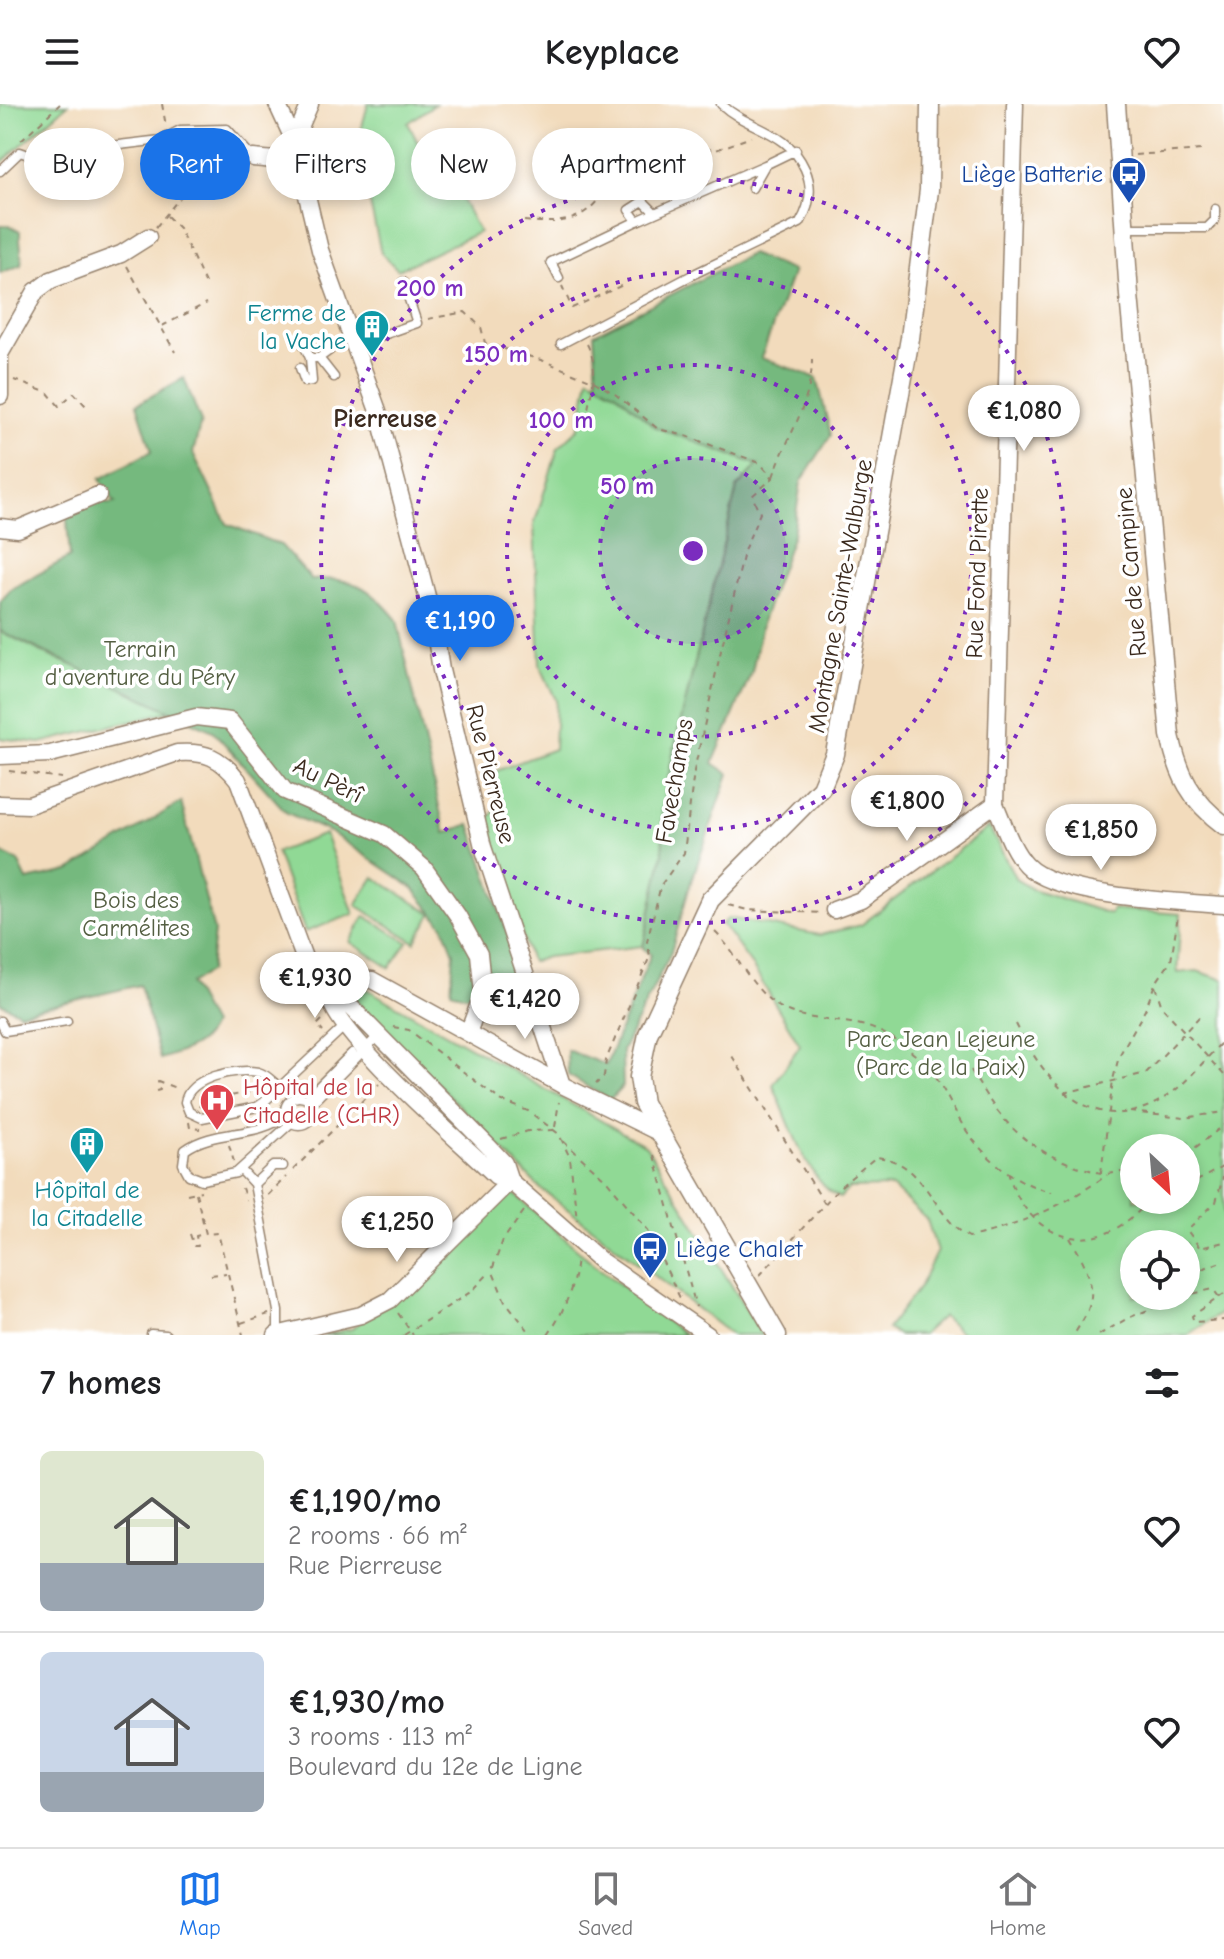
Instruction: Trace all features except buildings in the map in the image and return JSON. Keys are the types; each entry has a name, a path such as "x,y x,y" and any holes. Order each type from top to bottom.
{"street":[{"name":"Rue Pierreuse","path":"277,104 288,128"},
{"path":"300,128 310,104"},
{"name":"Montagne Sainte-Walburge","path":"777,1335 655,1139 643,1103 639,1077 648,1034 710,900 821,788 835,754 913,324 929,190 930,104"},
{"name":"Rue Fond Pirette","path":"995,804 1015,104"},
{"name":"Rue de Campine","path":"1116,104 1170,735 1177,766 1189,792 1224,825"},
{"path":"253,158 266,159"},
{"name":"Rue Pierreuse","path":"306,200 320,250 361,343 408,516 483,847 534,993 562,1085"},
{"path":"0,396 0,354 36,291 51,280 121,254 148,237"},
{"path":"0,527 18,529 98,495"},
{"name":"Au Pèrî","path":"0,756 50,754 196,717 230,721 285,791 375,828 424,868 458,916 479,954 484,984 468,1033"},
{"path":"0,804 29,805 177,753 201,753 221,759 238,780 309,971 331,995 379,1035 488,1146 504,1163 510,1181"},
{"path":"834,910 861,900 995,804 1019,856 1039,876 1116,897 1224,905"},
{"path":"331,995 358,979 372,980 655,1139"},
{"path":"331,995 330,1006 362,1046 496,1176 510,1181 601,1261 695,1317 708,1335"},
{"path":"277,1335 361,1315 390,1300 510,1181"}],"lane":[{"path":"561,344 800,223 808,209 810,180 796,150 721,104"},
{"path":"0,171 20,152 48,162 102,147 140,142"},
{"path":"559,278 551,262 796,150"},
{"path":"250,155 253,158"},
{"path":"752,188 765,165"},
{"path":"637,221 629,210 637,202 643,201 655,213"},
{"path":"1125,228 1207,228 1215,220 1215,209"},
{"path":"361,343 417,323 403,282"},
{"path":"304,345 334,377"},
{"path":"315,358 330,350"},
{"path":"300,368 305,382 312,381 315,358"},
{"path":"279,1087 259,1072 200,1082 187,1094 189,1112 202,1118 257,1107 279,1087 345,1026 358,1015"},
{"path":"0,1021 5,1031 67,1021"},
{"path":"309,1101 291,1100 289,1119 262,1151 238,1172 202,1180 189,1175 183,1164 185,1150 196,1142 273,1126 289,1119 300,1124 310,1120 309,1101 362,1046 379,1035"},
{"path":"254,1184 278,1166 262,1151"},
{"path":"238,1172 254,1184 278,1311 277,1335"},
{"path":"151,1334 166,1335"}],"path":[{"path":"17,144 60,104"},
{"path":"162,104 166,128"},
{"path":"713,150 767,130"},
{"path":"1119,156 1201,150"},
{"path":"148,237 204,168 220,162 253,158"},
{"path":"524,221 555,223 576,218 597,200"},
{"path":"167,215 179,228 206,285"},
{"path":"121,254 175,352"},
{"path":"559,278 572,308 625,284"},
{"path":"161,326 207,303"},
{"path":"417,323 449,312 465,312 481,327 485,343 544,361 595,382 658,429 760,463 773,478"},
{"path":"582,334 595,364 595,382 586,420"},
{"name":"Favechamps","path":"591,1088 604,1076 606,1060 650,956 647,941 661,885 684,853 694,771 745,548 760,513 752,496 773,478 803,412 812,376 812,359"},
{"path":"2,377 48,393 59,406 74,393 86,406"},
{"path":"0,768 68,779 84,787"},
{"path":"710,900 747,910 819,913 834,910"},
{"path":"1101,1173 1112,1082 1119,1056 1155,984 1171,961 1180,902"},
{"path":"700,918 730,946 741,967 778,1006 813,1017 863,1025 890,1036 916,1055 939,1078 962,1124 987,1155 1030,1185 1052,1192"},
{"path":"1155,984 1162,1007 1224,1075"},
{"path":"479,1007 534,993"},
{"path":"1063,1093 1146,1073 1200,1016"},
{"path":"1016,1024 1031,1053 1063,1093 1110,1112 1130,1111 1184,1118 1224,1112"},
{"path":"379,1035 395,1027 409,1030 500,1100 528,1111 554,1130 607,1181 647,1229 695,1317"},
{"path":"1130,1111 1174,1091 1223,1041"},
{"path":"732,1056 825,1204"},
{"path":"971,1070 989,1103 1021,1137 1060,1162 1107,1175"},
{"path":"227,1135 245,1200 268,1195 384,1079"},
{"path":"156,1091 160,1090 158,1081 165,1081 187,1094"},
{"path":"554,1130 562,1085"},
{"path":"1200,1144 1224,1125"},
{"path":"488,1146 517,1133 554,1130"},
{"path":"655,1139 695,1317"},
{"path":"548,1335 560,1317 575,1278 579,1240 570,1158 562,1140"},
{"path":"749,1288 825,1204 858,1170 876,1157 894,1158 924,1182 958,1231 969,1237 1001,1231 1080,1194 1107,1175 1120,1173"},
{"path":"1200,1179 1224,1166"},
{"path":"1007,1171 1019,1203 1030,1216 1045,1227 1070,1238 1101,1235 1137,1214"},
{"path":"1224,1174 1216,1202 1187,1230 1200,1248 1224,1242"},
{"path":"187,1194 207,1189"},
{"path":"196,1192 206,1234"},
{"path":"404,1335 412,1333 472,1291 492,1270 503,1240 521,1214 534,1202"},
{"path":"190,1234 194,1246 198,1246 196,1236 218,1233 243,1335"},
{"path":"1070,1238 1083,1258 1092,1292 1087,1314 1074,1335"},
{"path":"1200,1270 1224,1261"},
{"path":"492,1270 505,1301 532,1335"},
{"path":"211,1275 228,1272"},
{"path":"1200,1292 1213,1289 1219,1297"},
{"path":"1224,1294 1202,1306 1192,1316 1194,1322 1224,1320"},
{"path":"390,1300 412,1333"},
{"path":"1099,1335 1149,1310"},
{"path":"240,1323 278,1311"}],"green space":[{"path":"0,104 68,104 41,128 24,128 24,143 0,164"},
{"path":"368,104 435,104 408,123 411,129 411,200 462,200 479,232 398,270 381,253 369,200 395,200 395,128 362,128"},
{"path":"9,225 20,231 21,265 0,273 0,226"},
{"path":"750,254 793,271 761,358 817,378 831,435 801,482 793,534 763,619 752,671 713,763 729,774 690,885 671,952 622,1051 623,1086 610,1100 568,1075 567,1050 606,1065 651,954 643,948 663,854 662,812 672,758 737,488 758,465 655,427 617,393 597,382 594,334"},
{"path":"589,377 617,393 655,427 758,465 737,488 672,758 662,812 663,854 643,946 547,957 531,962 486,823 495,810 496,771 554,749 556,700 540,665 534,525 558,448 579,428"},
{"name":"Terrain d'aventure du Péry","path":"184,378 201,422 193,453 227,524 281,545 312,580 339,580 360,586 379,600 397,620 445,833 470,824 516,959 514,978 503,994 465,995 451,991 454,953 444,927 412,887 330,832 287,813 213,731 0,631 0,602 11,589 70,557 66,507 104,498 107,504 115,503 100,479 152,451 137,404"},
{"path":"0,631 56,659 188,707 40,743 0,738"},
{"name":"Bois des Carmélites","path":"181,802 214,931 210,971 190,984 212,1025 203,1039 190,1048 160,1059 140,985 20,1013 0,1003 0,852 18,861 27,880 69,871"},
{"name":"Parc Jean Lejeune (Parc de la Paix)","path":"989,827 1016,879 1032,889 1110,914 1112,909 1181,914 1177,973 1197,971 1224,980 1224,1311 1187,1335 963,1335 943,1316 922,1335 898,1335 887,1329 920,1286 937,1251 927,1220 892,1187 849,1188 840,1198 818,1179 800,1148 773,1085 800,1045 751,964 722,924 729,918 820,935 861,925"},
{"path":"325,834 354,914 305,932 276,852"},
{"path":"374,877 432,914 415,942 356,905"},
{"path":"365,916 408,942 390,968 350,942"},
{"path":"367,989 646,1146 762,1335 732,1335 540,1188 353,998"},
{"path":"511,1191 595,1265 684,1335 322,1335 352,1329"}],"place":[{"name":"Liège Batterie","path":"1129,205"},
{"name":"Ferme de la Vache","path":"372,358"},
{"name":"Hôpital de la Citadelle (CHR)","path":"217,1132"},
{"name":"Hôpital de la Citadelle","path":"87,1175"},
{"name":"Liège Chalet","path":"650,1280"}],"district":[{"name":"Pierreuse","path":"385,418"}]}
